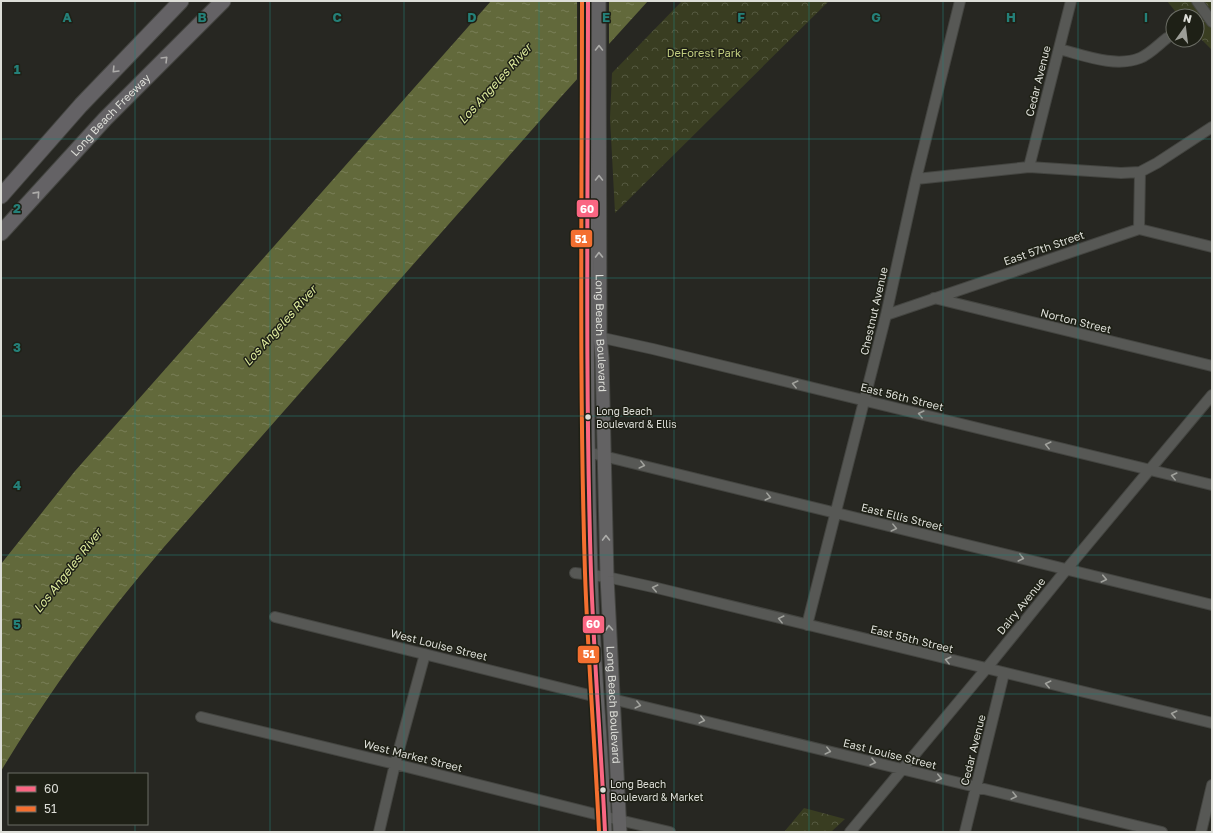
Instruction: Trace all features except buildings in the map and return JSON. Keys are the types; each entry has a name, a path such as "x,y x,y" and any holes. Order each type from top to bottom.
{"highway":[{"path":"1,196 81,105 181,1"},
{"name":"Long Beach Freeway","path":"1,233 105,119 222,3"}],"main road":[{"name":"Long Beach Boulevard","path":"588,1 587,239 593,336 602,358 607,577 619,826"},
{"name":"Long Beach Boulevard","path":"599,1 599,232 587,452 591,575 605,832"}],"street":[{"name":"Chestnut Avenue","path":"807,625 886,315 916,179 960,1"},
{"name":"Cedar Avenue","path":"1029,167 1070,1"},
{"path":"1197,1 1212,22"},
{"path":"1059,49 1111,62 1121,63 1140,58 1149,53 1165,40"},
{"path":"916,179 1029,167 1121,173 1140,172 1157,163 1212,127"},
{"path":"1140,172 1139,229 1212,247"},
{"name":"East 57th Street","path":"886,315 1139,229"},
{"name":"Norton Street","path":"934,298 1212,366"},
{"name":"East 56th Street","path":"593,336 1212,485"},
{"name":"Dairy Avenue","path":"850,832 1212,395"},
{"name":"East Ellis Street","path":"587,452 1212,605"},
{"name":"East 55th Street","path":"575,573 607,577 664,590 1212,723"},
{"name":"West Louise Street","path":"275,617 597,696"},
{"path":"379,832 395,764 425,654"},
{"name":"Cedar Avenue","path":"965,832 1004,673"},
{"name":"East Louise Street","path":"612,699 1162,832"},
{"name":"West Market Street","path":"201,717 604,817 619,826 670,832"},
{"path":"1201,832 1212,785"}],"green space":[{"name":"DeForest Park","path":"682,1 829,1 615,213 610,118 612,73"},
{"path":"1167,1 1212,1 1212,50 1205,43 1205,8 1173,8"},
{"path":"804,808 845,819 831,832 784,832"}],"water":[{"name":"Los Angeles River","path":"491,1 648,1 560,98 158,554 86,644 42,707 1,771 1,564 75,471"}],"pier":[{"path":"577,1 609,1 609,47 577,82"}],"transit line":[{"name":"51","path":"582,1 581,287 583,502 586,606 599,832"},
{"name":"60","path":"588,1 587,287 589,502 592,606 605,832"}],"place":[{"name":"Long Beach Boulevard & Ellis","path":"588,417"},
{"name":"Long Beach Boulevard & Market","path":"603,790"}]}
